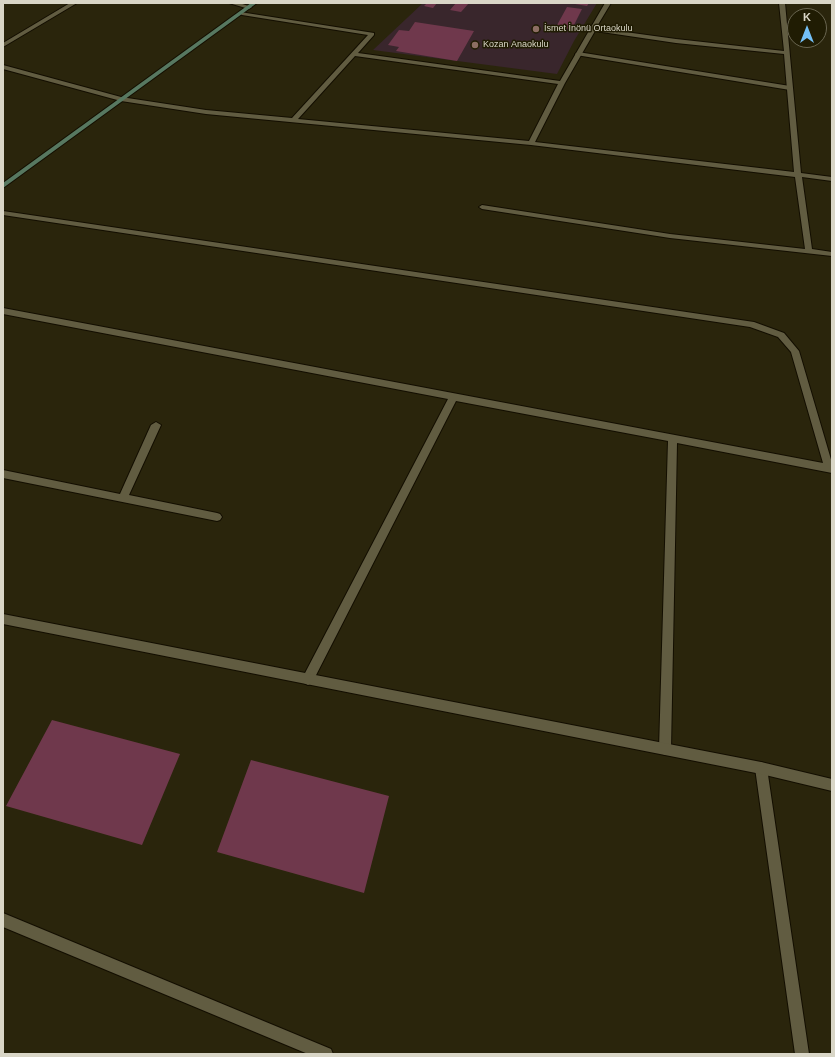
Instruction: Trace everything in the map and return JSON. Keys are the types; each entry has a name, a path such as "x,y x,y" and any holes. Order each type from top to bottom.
{"main road":[{"path":"3,186 252,5"}],"street":[{"path":"3,46 74,3"},
{"path":"232,3 252,5"},
{"path":"531,143 562,83 608,3"},
{"path":"782,3 798,176 809,252"},
{"path":"242,13 372,34 293,120"},
{"path":"593,29 676,41 787,53"},
{"path":"354,54 562,83"},
{"path":"578,54 790,88"},
{"path":"3,67 121,99 206,112 531,143 832,180"},
{"path":"482,207 670,236 832,254"},
{"path":"3,213 751,324 781,335 795,351 830,469 3,311"},
{"path":"308,679 453,396"},
{"path":"123,498 156,425"},
{"path":"665,749 673,439"},
{"path":"3,474 217,517"},
{"path":"3,619 761,768 832,785"},
{"path":"761,768 802,1054"},
{"path":"3,920 326,1054"}],"shaded area":[{"path":"423,3 597,3 574,41 557,74 373,50"}],"building":[{"path":"427,3 437,3 433,8 424,6"},
{"path":"456,3 469,3 461,12 450,10"},
{"path":"569,3 589,3 587,6"},
{"path":"567,7 582,9 572,29 556,27"},
{"path":"415,22 474,31 457,61 396,51 399,47 388,45 399,30 409,31"},
{"path":"52,720 180,754 142,845 6,806"},
{"path":"251,760 389,796 364,893 217,852"}],"place":[{"name":"İsmet İnönü Ortaokulu","path":"536,29"},
{"name":"Kozan Anaokulu","path":"475,45"}]}
